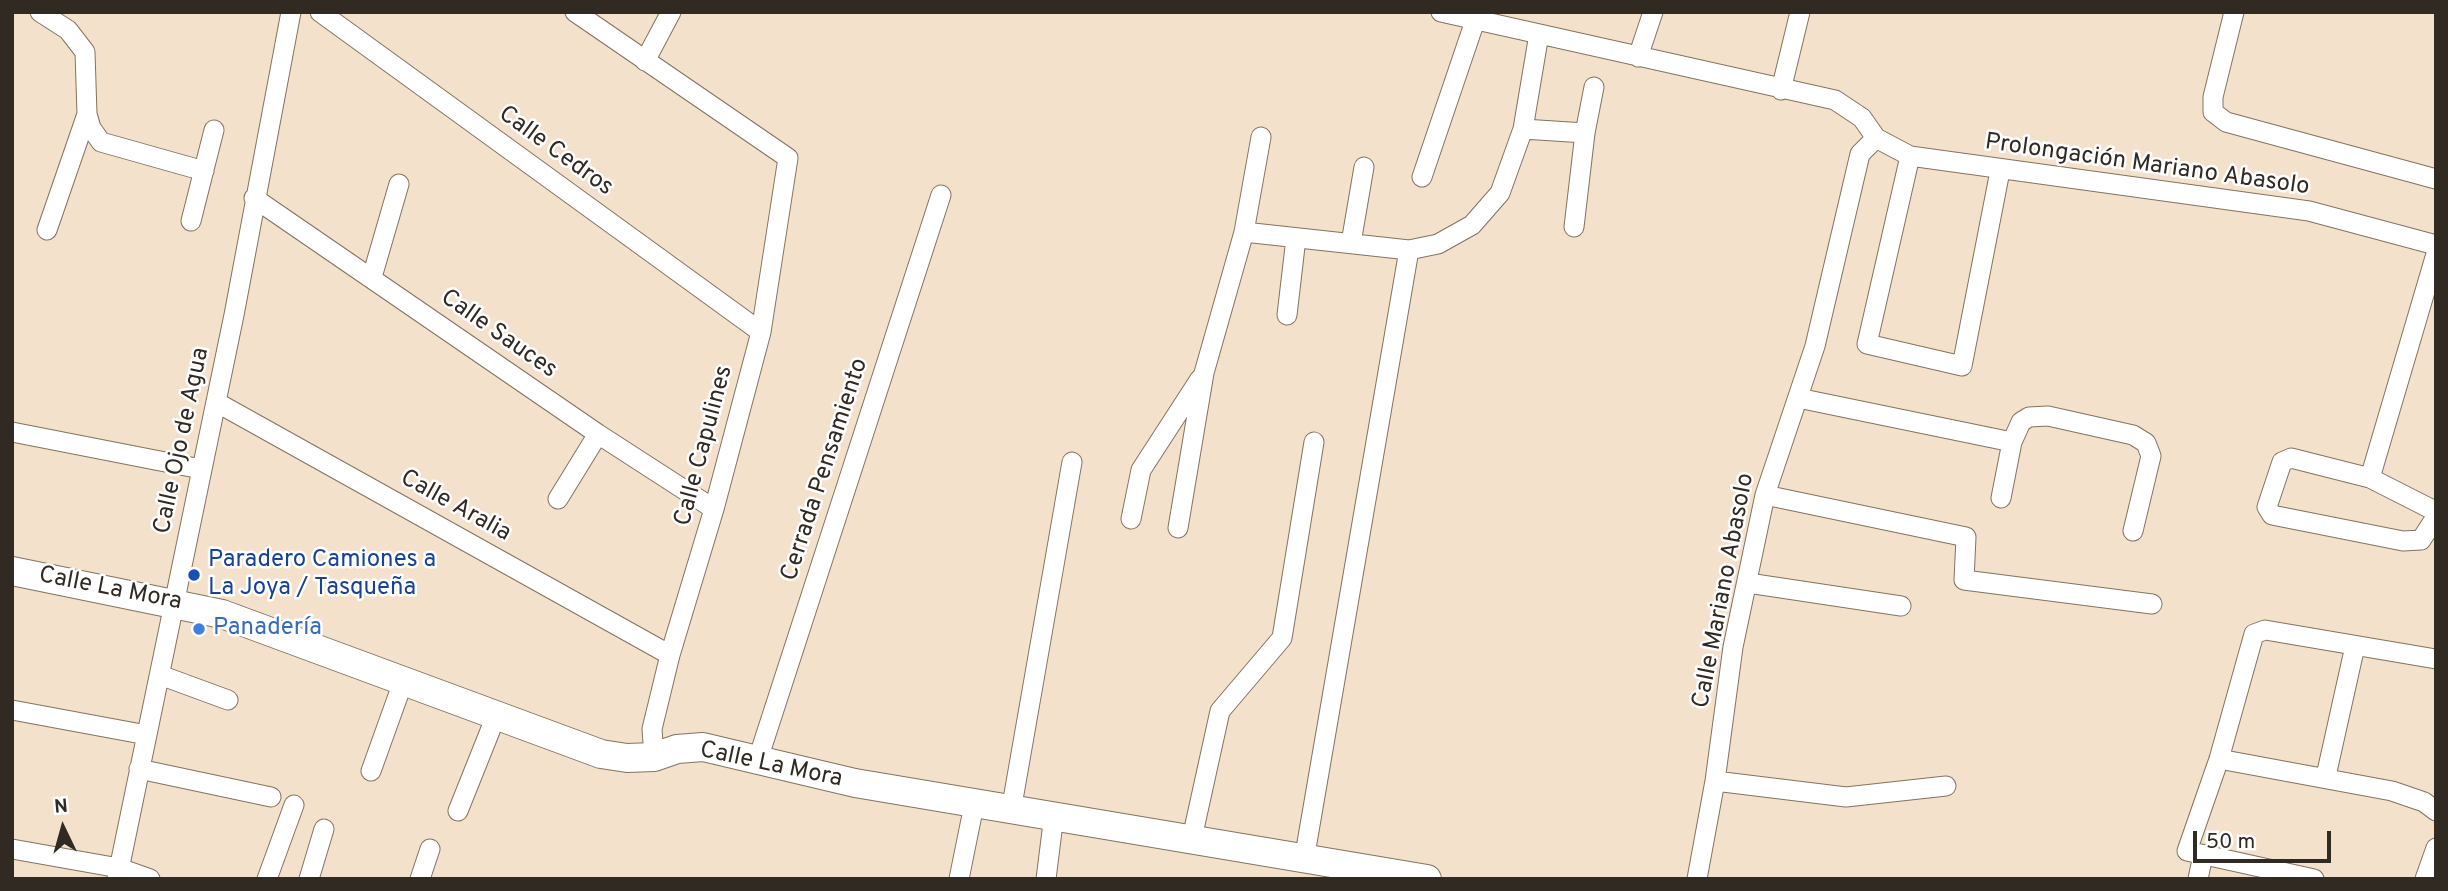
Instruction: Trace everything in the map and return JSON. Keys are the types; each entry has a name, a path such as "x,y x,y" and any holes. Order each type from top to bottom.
{"street":[{"path":"40,12 68,30 85,52 87,114 91,128 102,142 204,171"},
{"name":"Calle Ojo de Agua","path":"118,873 216,402 291,12"},
{"name":"Calle Cedros","path":"320,12 761,332"},
{"path":"575,12 645,61 671,12"},
{"name":"Prolongación Mariano Abasolo","path":"1441,12 1476,16 1539,34 1835,100 1861,118 1876,138 1910,156 2000,171 2309,211 2436,245"},
{"path":"1639,57 1653,12"},
{"path":"1781,90 1800,12"},
{"path":"2234,12 2213,97 2213,112 2226,122 2436,180"},
{"path":"1422,177 1476,16"},
{"path":"1244,232 1409,250 1438,244 1472,225 1500,193 1523,129 1539,34"},
{"name":"Calle Capulines","path":"645,61 778,149 788,158 789,172 761,332 714,509 670,654 652,729 653,757"},
{"path":"1574,227 1585,134 1594,87"},
{"path":"47,230 87,114"},
{"path":"1523,129 1585,134"},
{"path":"191,221 214,130"},
{"path":"1178,528 1204,373 1244,232 1261,137"},
{"name":"Calle Mariano Abasolo","path":"1696,879 1715,781 1733,648 1765,495 1815,346 1860,154 1876,138"},
{"path":"1910,156 1867,344 1962,366 2000,171"},
{"path":"1351,243 1364,167"},
{"path":"372,277 399,184"},
{"name":"Cerrada Pensamiento","path":"758,759 941,195"},
{"name":"Calle Sauces","path":"254,198 598,434 714,509"},
{"path":"1287,315 1296,237"},
{"path":"1304,860 1409,250"},
{"path":"2370,478 2436,254"},
{"path":"1131,519 1141,470 1204,373"},
{"path":"1798,398 2012,442"},
{"name":"Calle Aralia","path":"216,402 670,654"},
{"path":"2001,498 2012,442 2021,422 2029,417 2048,416 2133,435 2146,443 2151,456 2133,531"},
{"path":"12,432 201,469"},
{"path":"558,499 598,434"},
{"path":"1192,838 1220,711 1282,638 1314,442"},
{"path":"2291,458 2370,478 2432,510 2436,516 2421,540 2403,541 2272,515 2267,507 2282,462 2291,458"},
{"path":"1011,811 1072,463"},
{"path":"1765,495 1966,537 1964,580 2152,604"},
{"name":"Calle La Mora","path":"12,571 174,602 222,614 601,754 626,758 653,757 677,749 703,747 855,783 1427,879"},
{"path":"1748,583 1901,606"},
{"path":"2314,879 2187,851 2219,759 2254,634 2265,630 2436,659"},
{"path":"2326,776 2355,646"},
{"path":"160,675 229,700"},
{"path":"371,771 403,682"},
{"path":"12,710 146,735"},
{"path":"458,811 496,716"},
{"path":"2219,759 2326,776 2392,791 2424,802 2436,811"},
{"path":"139,769 271,797"},
{"path":"1715,781 1846,797 1947,786"},
{"path":"959,879 974,804"},
{"path":"267,879 294,805"},
{"path":"1046,879 1054,815"},
{"path":"309,879 324,829"},
{"path":"2429,878 2436,848"},
{"path":"12,849 150,879"},
{"path":"421,879 430,849"},
{"path":"2198,879 2203,855"}],"place":[{"name":"Paradero Camiones a La Joya / Tasqueña","path":"194,575"},
{"name":"Panadería","path":"199,629"}]}
